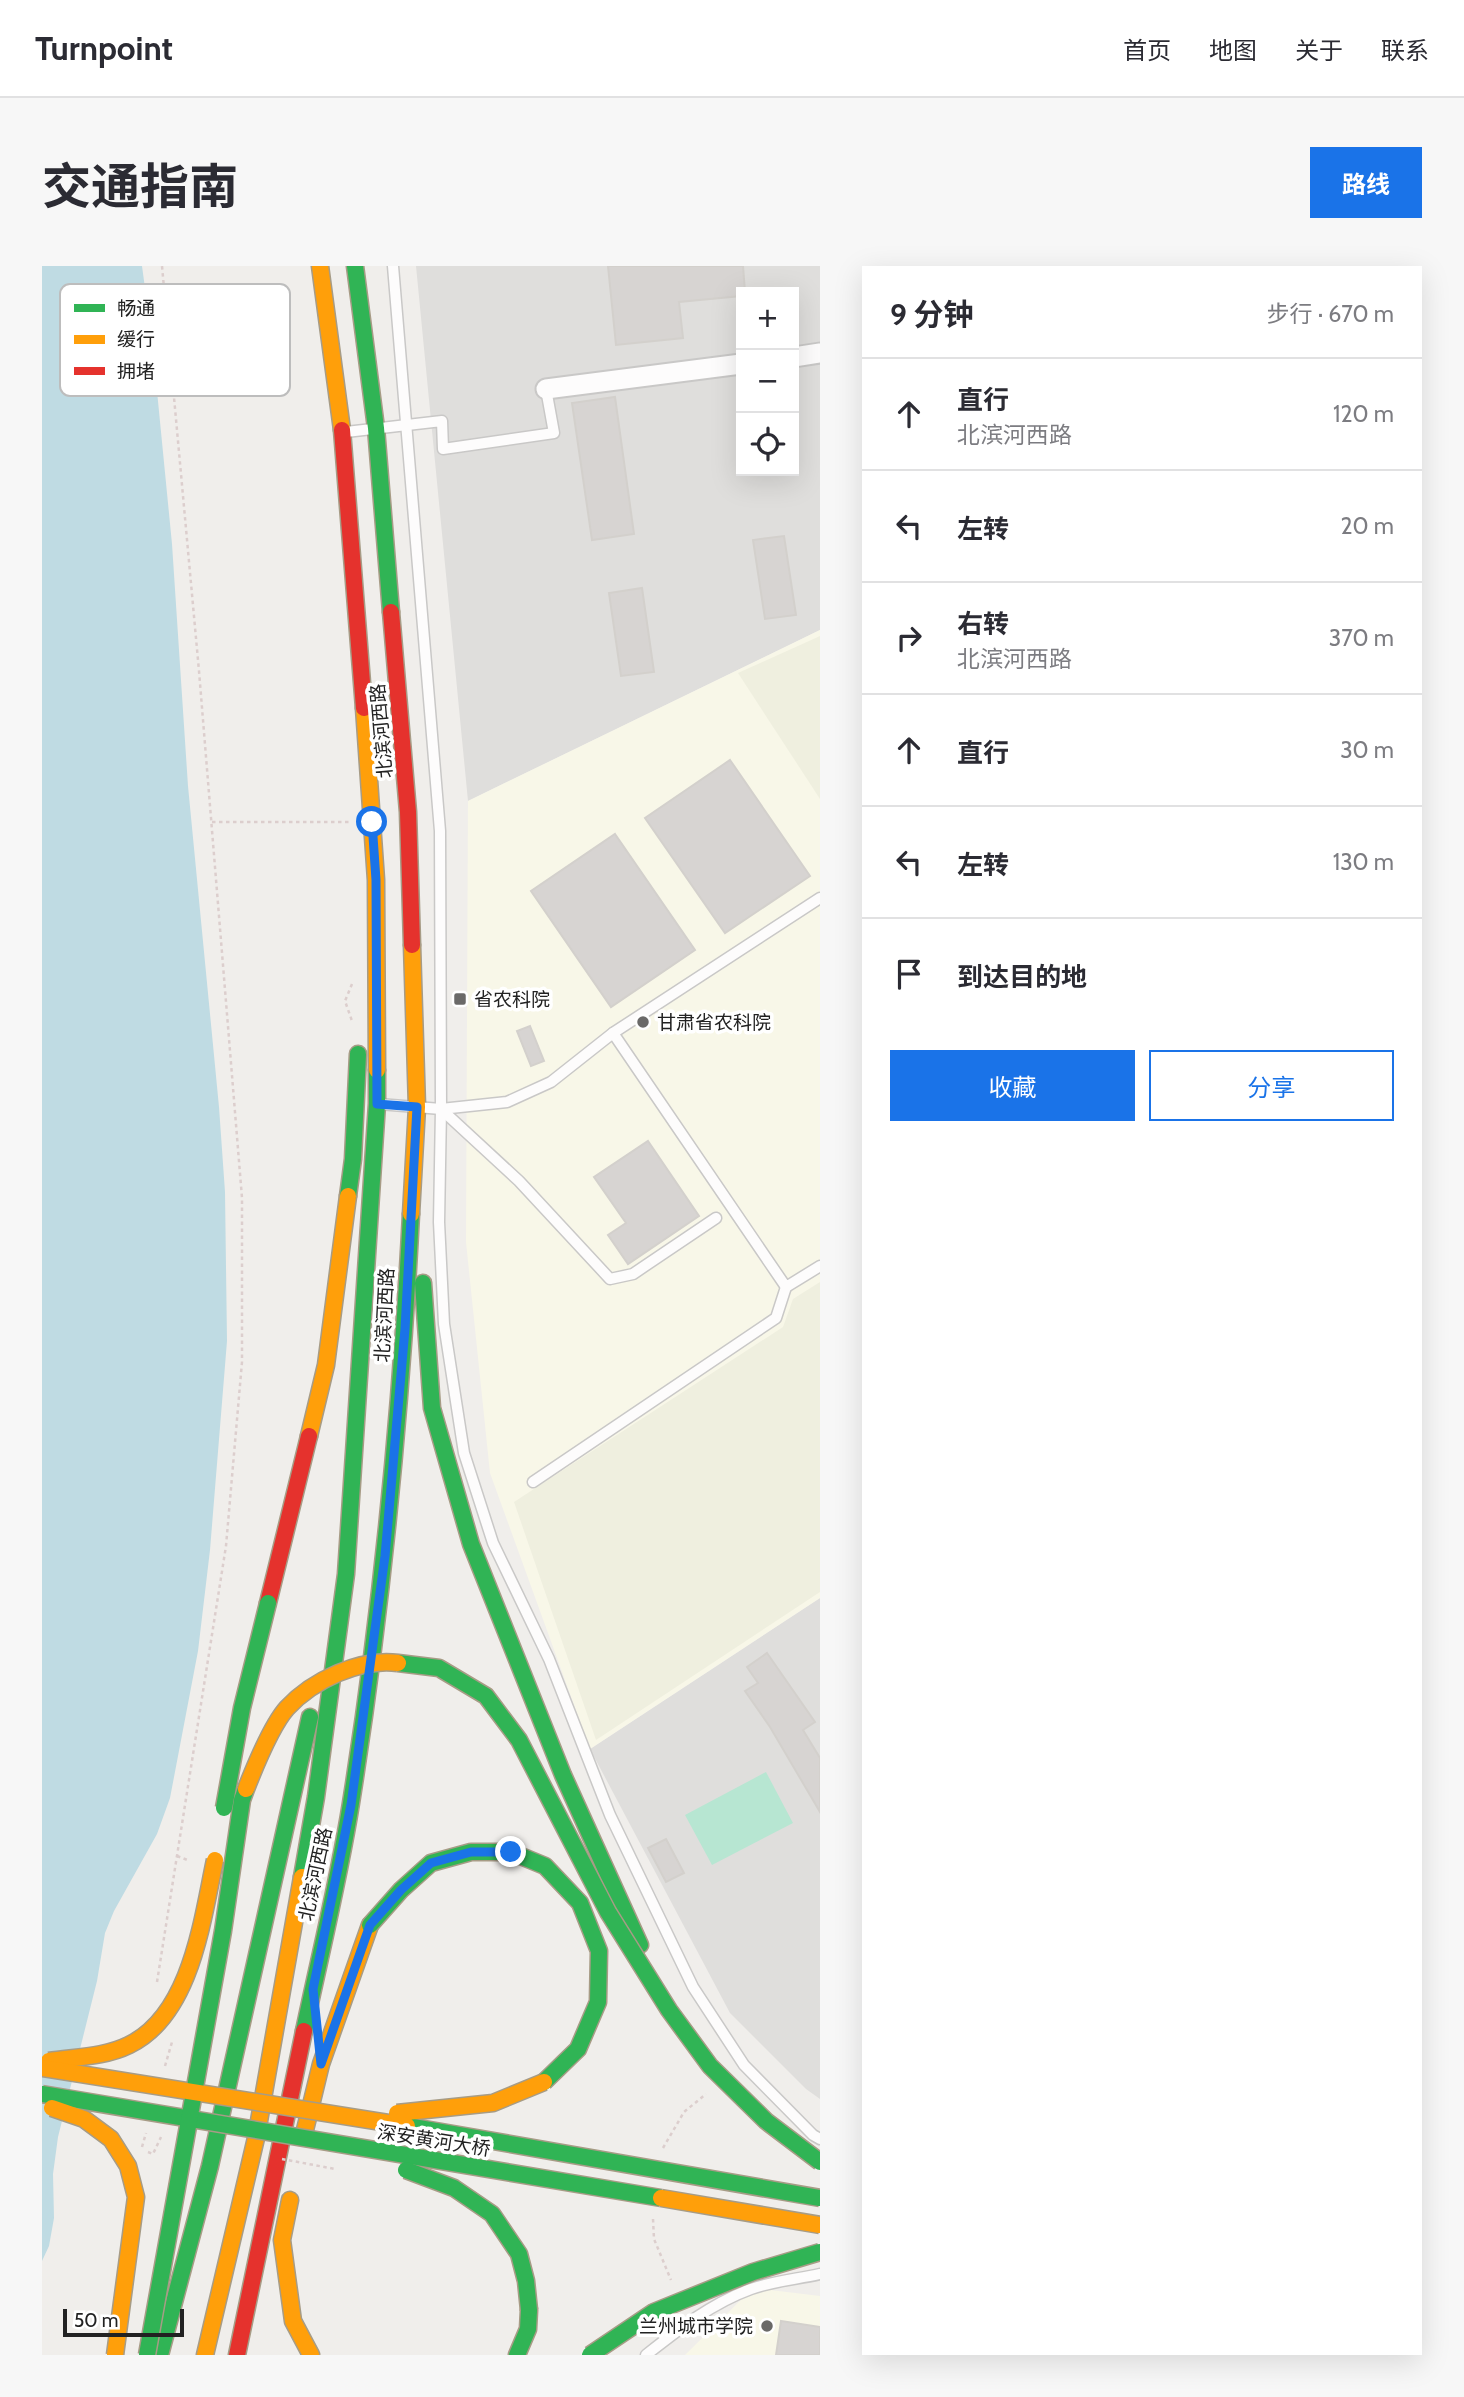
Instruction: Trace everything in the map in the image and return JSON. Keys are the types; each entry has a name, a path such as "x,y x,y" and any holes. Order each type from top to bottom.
{"main road":[{"name":"北滨河西路","path":"205,2355 263,2101 316,1797 346,1574 377,1104 376,880 342,432 320,266"},
{"name":"北滨河西路","path":"237,2355 351,1805 385,1556 405,1329 417,1107 408,813 376,428 355,266"},
{"path":"360,1016 364,954 376,880"},
{"path":"42,2062 130,2045 161,2023 181,1990 197,1942 220,1834 242,1708 326,1365 353,1159 359,1040"},
{"path":"414,1162 432,1408 476,1557 563,1775 669,2010"},
{"path":"160,2355 210,2166 299,1761 346,1574"},
{"path":"147,2355 223,1931 242,1800 259,1755 287,1708 331,1674 384,1661 439,1668 486,1696 519,1740 607,1912 669,2010 710,2066 766,2121 820,2162"},
{"path":"300,2151 321,2064 370,1925 401,1890 431,1863 471,1852 511,1852 545,1866 580,1903 599,1951 598,2002 578,2049 541,2084 493,2103 349,2116"},
{"path":"313,1989 321,2064"},
{"name":"深安黄河大桥","path":"42,2068 349,2116 820,2198"},
{"name":"深安黄河大桥","path":"42,2094 820,2225"},
{"path":"42,2105 84,2119 111,2139 128,2166 136,2197 115,2355"},
{"path":"340,2146 454,2188 492,2214 519,2254 526,2281 528,2329 517,2355"},
{"path":"265,2221 291,2182 282,2240 293,2321 311,2355"},
{"path":"590,2355 654,2312 754,2272 820,2252"},
{"path":"616,2355 636,2337 711,2288"}],"street":[{"path":"799,356 820,353"},
{"path":"546,389 736,365"}],"lane":[{"path":"393,266 440,831 439,1222 444,1324 464,1453 493,1544 549,1660 610,1815 693,1987 744,2065 820,2139"},
{"path":"342,432 442,421 443,449 554,433 546,389"},
{"path":"377,1104 441,1109 507,1102 551,1082 614,1033 820,898"},
{"path":"614,1033 786,1287"},
{"path":"441,1109 519,1181 610,1279 633,1274 716,1218"},
{"path":"533,1482 776,1318 786,1287 820,1266"},
{"path":"646,2355 728,2298 753,2288 820,2274"}],"path":[{"path":"162,266 164,284"},
{"path":"156,1991 226,1546 242,1362 242,1198 174,396"},
{"path":"212,822 372,822"},
{"path":"142,2149 153,2154 161,2137"}],"shaded area":[{"path":"416,266 820,266 820,630 468,801"},
{"name":"甘肃省农科院","path":"820,630 820,1598 590,1749 490,1473 466,1242 468,801"},
{"path":"820,1598 820,2099 806,2089 730,2013 590,1749"},
{"name":"兰州城市学院","path":"753,2288 820,2296 820,2355 685,2355"}],"green space":[{"path":"820,636 820,799 738,673"},
{"path":"820,1282 820,1592 596,1740 514,1502 783,1327 793,1299"},
{"path":"766,1772 793,1823 712,1865 685,1815"}],"water":[{"path":"42,266 142,266 144,284 60,284 60,396 157,396 172,544 188,786 219,1107 225,1192 227,1341 210,1550 198,1651 170,1798 157,1834 114,1911 105,1933 97,1981 58,2137 53,2174 54,2218 49,2246 42,2261"}],"building":[{"path":"608,266 743,266 745,287 736,287 736,296 679,302 683,338 616,345"},
{"path":"615,397 634,534 592,540 572,403"},
{"path":"784,536 796,615 765,619 753,540"},
{"path":"642,588 654,672 621,676 609,593"},
{"path":"730,760 810,876 725,933 645,818"},
{"path":"615,834 695,950 611,1007 531,891"},
{"path":"530,1026 544,1061 531,1066 517,1031"},
{"path":"648,1141 699,1216 628,1264 608,1235 626,1223 594,1177"},
{"path":"767,1653 815,1722 803,1730 820,1758 820,1812 770,1727 745,1691 758,1683 747,1667"},
{"path":"666,1839 684,1873 666,1882 648,1848"},
{"path":"781,2321 820,2327 820,2355 776,2355"}],"traffic: fast":[{"path":"355,266 376,428 391,612"},
{"path":"348,1196 353,1159 358,1054"},
{"path":"302,1877 316,1797 346,1574 377,1070"},
{"path":"304,2031 346,1832 372,1656 396,1436 411,1214"},
{"path":"423,1283 432,1408 471,1544 563,1775 640,1945"},
{"path":"224,1808 242,1708 268,1603"},
{"path":"398,1663 439,1668 486,1696 519,1740 608,1912 669,2010 710,2066 766,2121 820,2162"},
{"path":"160,2355 210,2166 310,1717"},
{"path":"147,2355 246,1789"},
{"path":"370,1925 401,1890 431,1863 471,1852 511,1852 545,1866 580,1903 599,1951 598,2002 578,2049 544,2082"},
{"path":"42,2094 661,2198"},
{"path":"407,2126 820,2198"},
{"path":"406,2170 454,2188 492,2214 519,2254 526,2281 529,2310"},
{"path":"590,2355 654,2312 753,2272 820,2252"},
{"path":"517,2355 528,2329 529,2310"}],"traffic: slow":[{"path":"320,266 342,430"},
{"path":"364,708 376,880 377,1070"},
{"path":"411,1214 417,1107 412,945"},
{"path":"309,1436 326,1365 348,1196"},
{"path":"246,1789 275,1725 287,1708 310,1688 353,1668 383,1662 398,1663"},
{"path":"49,2061 120,2049 150,2031 167,2012 190,1964 215,1860"},
{"path":"205,2355 256,2138 302,1877"},
{"path":"304,2134 321,2064 370,1925"},
{"path":"42,2068 407,2126"},
{"path":"397,2113 493,2103 544,2082"},
{"path":"52,2108 84,2119 111,2139 128,2166 136,2197 115,2355"},
{"path":"661,2198 820,2225"},
{"path":"290,2200 282,2240 293,2321 311,2355"}],"traffic: jam":[{"path":"342,430 364,708"},
{"path":"391,612 408,812 412,945"},
{"path":"268,1603 309,1436"},
{"path":"237,2355 304,2031"}],"place":[{"name":"省农科院","path":"460,999"},
{"name":"甘肃省农科院","path":"643,1022"},
{"name":"兰州城市学院","path":"767,2326"}],"route":[{"path":"372,822 376,880 377,1104 417,1107 405,1329 385,1556 351,1805 313,1989 321,2064 370,1925 401,1890 431,1863 471,1852 511,1852"}]}
